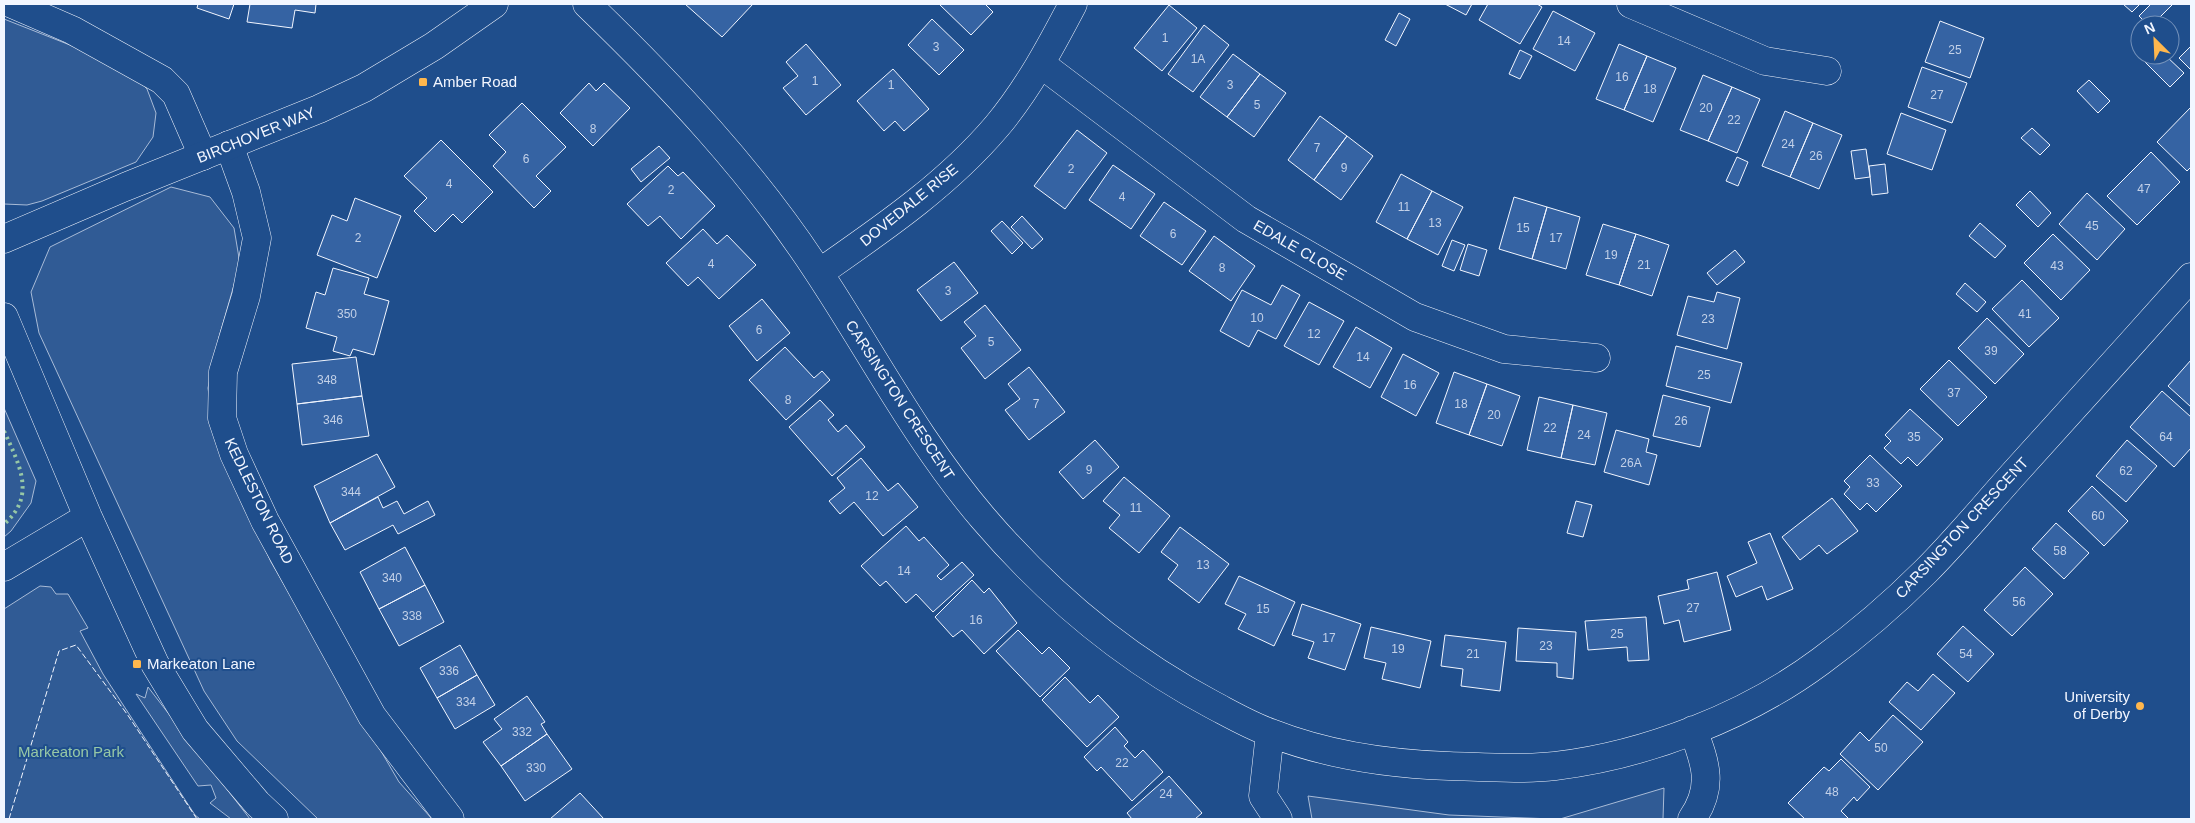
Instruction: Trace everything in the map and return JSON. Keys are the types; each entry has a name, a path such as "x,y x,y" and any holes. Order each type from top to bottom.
{"street":[{"path":"12,4 72,30 162,80 176,94 203,156"},
{"name":"BIRCHOVER WAY","path":"4,239 125,186 229,146 319,109 364,88 434,46 494,4"},
{"name":"CARSINGTON CRESCENT","path":"587,4 651,66 709,128 750,176 819,273 947,475 1020,560 1098,631 1143,664 1184,690 1270,733 1322,750 1364,758 1416,765 1483,767 1549,767 1580,762 1655,744 1740,710 1779,689 1820,662 1872,620 1925,572 2191,277"},
{"name":"DOVEDALE RISE","path":"819,273 879,232 951,172 997,126 1041,64 1073,4"},
{"path":"1631,4 1765,61 1827,71"},
{"name":"EDALE CLOSE","path":"1041,64 1246,219 1415,317 1504,349 1596,358"},
{"name":"KEDLESTON ROAD","path":"229,146 246,192 257,238 246,296 223,372 221,394 224,425 234,454 265,521 372,716 450,819"},
{"path":"4,317 88,517 155,664 195,730 257,803 274,819"},
{"path":"4,567 88,517"},
{"path":"1692,819 1701,806 1707,783 1704,761 1693,730"},
{"path":"1270,733 1263,796 1278,819"}],"shaded area":[{"path":"4,19 113,62 131,72 147,89 156,113 153,137 136,162 42,201 27,205 4,204"},
{"path":"171,187 210,197 234,228 240,264 219,337 208,388 215,440 271,562 399,782 432,819 318,819 237,741 204,691 39,333 31,292 50,247"},
{"path":"4,408 36,481 31,503 11,531 4,537"},
{"name":"Markeaton Park","path":"40,586 51,587 56,594 68,594 88,628 80,631 103,674 195,815 200,819 4,819 4,609"},
{"path":"148,687 250,819 231,819 210,803 216,798 211,785 198,786 136,694 145,698"},
{"path":"1664,788 1663,819 1560,819"},
{"path":"1308,796 1449,815 1553,819 1312,819"}],"building":[{"path":"198,4 234,4 229,19 197,8"},
{"path":"250,4 316,4 315,13 295,10 292,28 247,22"},
{"path":"685,4 753,4 722,37"},
{"path":"939,4 985,4 993,12 971,35"},
{"path":"1445,4 1472,4 1466,15"},
{"path":"1488,4 1537,4 1542,7 1520,44 1479,20"},
{"path":"2123,4 2140,4 2132,12"},
{"path":"2151,4 2173,4 2162,15 2140,15"},
{"path":"1169,5 1197,28 1162,71 1134,48"},
{"path":"1553,11 1595,33 1575,71 1533,49"},
{"path":"1399,13 1410,19 1396,46 1385,40"},
{"path":"932,19 964,50 939,75 908,45"},
{"path":"1940,21 1984,38 1970,78 1925,62"},
{"path":"1204,25 1229,45 1193,92 1168,74"},
{"path":"806,44 841,85 806,115 783,88 798,76 786,62"},
{"path":"1619,44 1647,56 1624,110 1596,99"},
{"path":"2191,46 2191,70 2180,59"},
{"path":"1520,50 1532,56 1520,79 1509,74"},
{"path":"1233,54 1260,74 1227,117 1200,97"},
{"path":"1647,56 1676,68 1653,122 1624,110"},
{"path":"2148,65 2176,65 2184,73 2170,87"},
{"path":"1922,67 1967,83 1952,123 1908,107"},
{"path":"893,69 929,109 904,131 895,121 884,131 857,101"},
{"path":"1260,74 1286,93 1254,137 1227,117"},
{"path":"1703,75 1732,87 1708,141 1680,130"},
{"path":"2089,80 2110,101 2098,113 2077,91"},
{"path":"589,83 596,91 604,83 630,108 593,146 560,113"},
{"path":"1732,87 1760,99 1737,153 1708,141"},
{"path":"522,103 566,147 536,176 551,191 534,208 493,166 506,152 489,135"},
{"path":"2191,107 2191,167 2187,171 2157,142"},
{"path":"1785,111 1813,123 1790,177 1762,166"},
{"path":"1901,113 1946,130 1932,170 1887,154"},
{"path":"1320,116 1347,136 1314,180 1288,160"},
{"path":"1813,123 1842,135 1819,189 1790,177"},
{"path":"2032,128 2050,145 2040,155 2021,138"},
{"path":"1077,130 1107,153 1065,209 1034,186"},
{"path":"1347,136 1373,156 1341,200 1314,180"},
{"path":"441,140 493,192 462,223 453,214 435,232 414,211 427,198 404,176"},
{"path":"659,146 670,158 641,182 631,169"},
{"path":"1866,149 1870,177 1855,179 1851,151"},
{"path":"2151,152 2180,182 2137,225 2107,196"},
{"path":"1737,157 1748,162 1738,186 1726,181"},
{"path":"1885,164 1888,193 1872,195 1869,166"},
{"path":"1113,165 1155,194 1131,229 1089,200"},
{"path":"668,166 678,176 683,172 715,206 681,239 660,216 648,226 627,204"},
{"path":"1401,174 1432,191 1407,239 1376,222"},
{"path":"1432,191 1463,207 1438,255 1407,239"},
{"path":"2030,191 2051,213 2038,227 2016,205"},
{"path":"2087,193 2125,229 2097,260 2059,224"},
{"path":"1514,197 1547,207 1532,259 1499,249"},
{"path":"355,198 401,216 377,278 317,255 332,215 347,221"},
{"path":"1164,202 1206,231 1182,265 1140,236"},
{"path":"1547,207 1580,217 1566,269 1532,259"},
{"path":"1022,216 1043,239 1032,249 1011,227"},
{"path":"1002,221 1023,243 1012,254 991,231"},
{"path":"1980,223 2006,246 1995,258 1969,236"},
{"path":"1603,224 1636,234 1619,285 1586,275"},
{"path":"703,229 717,244 727,235 756,265 719,299 698,277 688,286 666,263"},
{"path":"1636,234 1669,245 1652,296 1619,285"},
{"path":"2053,234 2090,270 2061,300 2024,263"},
{"path":"1214,236 1255,266 1231,301 1189,271"},
{"path":"1452,240 1465,245 1454,271 1442,266"},
{"path":"1468,244 1487,250 1479,276 1460,270"},
{"path":"1735,250 1745,262 1717,285 1707,273"},
{"path":"954,262 978,293 941,321 917,290"},
{"path":"333,268 369,278 364,294 389,301 374,355 353,349 350,356 333,351 337,337 306,328 316,292 325,295"},
{"path":"2022,280 2059,318 2029,347 1992,309"},
{"path":"1965,283 1986,302 1977,312 1956,294"},
{"path":"1282,285 1300,295 1276,339 1258,330 1249,347 1220,331 1242,290 1271,305"},
{"path":"1717,292 1740,298 1727,349 1677,335 1688,296 1714,302"},
{"path":"762,299 790,333 757,361 729,326"},
{"path":"1309,302 1344,321 1319,365 1284,346"},
{"path":"985,305 1021,350 985,379 961,348 976,336 964,322"},
{"path":"1987,318 2024,354 1995,384 1958,348"},
{"path":"1356,327 1392,348 1370,388 1333,367"},
{"path":"1676,346 1742,363 1731,403 1666,386"},
{"path":"785,347 814,378 822,371 830,380 786,420 749,380"},
{"path":"1403,354 1439,373 1416,416 1381,397"},
{"path":"356,357 362,396 297,404 292,364"},
{"path":"1949,360 1987,397 1958,426 1920,389"},
{"path":"2191,360 2191,407 2168,386"},
{"path":"1029,367 1065,412 1029,440 1005,410 1020,399 1008,384"},
{"path":"1454,372 1487,384 1469,435 1436,423"},
{"path":"1487,384 1520,396 1502,446 1469,435"},
{"path":"2162,391 2191,417 2191,448 2174,467 2130,427"},
{"path":"1663,395 1710,407 1700,447 1653,436"},
{"path":"362,396 369,436 302,445 297,404"},
{"path":"1539,397 1573,405 1561,458 1527,450"},
{"path":"820,400 834,415 828,420 838,432 846,425 865,447 832,476 789,427"},
{"path":"1573,405 1607,413 1595,465 1561,458"},
{"path":"1910,409 1943,439 1917,466 1908,457 1901,464 1884,448 1891,441 1885,435"},
{"path":"1616,430 1649,439 1646,452 1657,455 1649,485 1604,472"},
{"path":"1095,440 1119,467 1083,499 1059,472"},
{"path":"2127,440 2157,466 2126,502 2096,476"},
{"path":"377,454 395,487 330,523 314,486"},
{"path":"1870,455 1902,486 1876,512 1867,503 1860,510 1844,494 1850,487 1844,481"},
{"path":"861,458 888,491 898,483 918,507 883,536 854,502 840,514 829,501 845,488 837,478"},
{"path":"1124,477 1170,516 1139,553 1109,528 1120,515 1103,501"},
{"path":"2092,486 2128,521 2104,546 2068,511"},
{"path":"378,497 383,508 397,501 404,514 428,501 435,515 398,534 393,525 345,550 330,523"},
{"path":"1832,498 1858,531 1827,554 1819,545 1800,560 1782,537"},
{"path":"1576,501 1592,505 1583,537 1567,533"},
{"path":"2056,523 2089,553 2064,579 2032,549"},
{"path":"906,526 919,541 924,537 949,565 937,576 941,580 962,562 974,575 933,612 916,594 906,603 886,581 880,586 861,566"},
{"path":"1180,527 1229,564 1199,603 1168,579 1178,565 1161,552"},
{"path":"1770,533 1793,589 1767,600 1762,586 1736,597 1727,576 1757,563 1748,542"},
{"path":"405,547 425,585 379,609 360,572"},
{"path":"2025,567 2053,594 2012,636 1984,610"},
{"path":"1717,572 1731,630 1684,642 1679,620 1664,624 1658,596 1689,589 1687,580"},
{"path":"1239,576 1295,602 1274,646 1238,629 1246,614 1225,604"},
{"path":"972,580 984,593 989,588 1017,623 984,654 962,630 953,637 935,617"},
{"path":"425,585 444,622 399,646 379,609"},
{"path":"1302,604 1361,624 1345,670 1308,658 1314,642 1292,635"},
{"path":"1646,617 1649,660 1628,661 1627,647 1588,650 1585,621"},
{"path":"1963,626 1994,654 1968,682 1937,654"},
{"path":"1371,627 1431,641 1420,688 1382,679 1386,663 1364,658"},
{"path":"1518,628 1576,632 1573,679 1557,677 1557,663 1516,661"},
{"path":"1018,630 1042,654 1049,647 1070,668 1040,697 996,651"},
{"path":"1445,635 1506,642 1500,691 1461,686 1463,669 1441,666"},
{"path":"460,645 477,675 437,698 420,668"},
{"path":"1933,674 1955,693 1921,730 1889,702 1907,682 1918,691"},
{"path":"477,675 495,705 455,729 437,698"},
{"path":"1065,677 1090,703 1098,695 1119,717 1087,747 1042,700"},
{"path":"527,696 545,722 541,724 547,734 501,766 483,742 502,729 494,719"},
{"path":"1893,715 1923,742 1878,790 1840,754 1860,732 1869,741"},
{"path":"1115,727 1128,742 1124,746 1135,758 1143,750 1163,772 1132,801 1101,767 1097,771 1084,757"},
{"path":"547,734 572,769 525,801 501,766"},
{"path":"1841,759 1870,787 1857,801 1854,797 1841,811 1849,819 1805,819 1788,803 1824,767 1829,771"},
{"path":"1169,776 1202,813 1195,819 1132,819 1127,813"},
{"path":"580,793 604,819 550,819"}],"hedge":[{"path":"4,431 15,456 22,479 20,502 14,513 4,524"}],"fence":[{"path":"9,819 59,651 76,645 127,714 197,819"}],"place":[{"name":"Amber Road","path":"423,82"},
{"name":"Markeaton Lane","path":"137,664"},
{"name":"University of Derby","path":"2140,706"}]}
